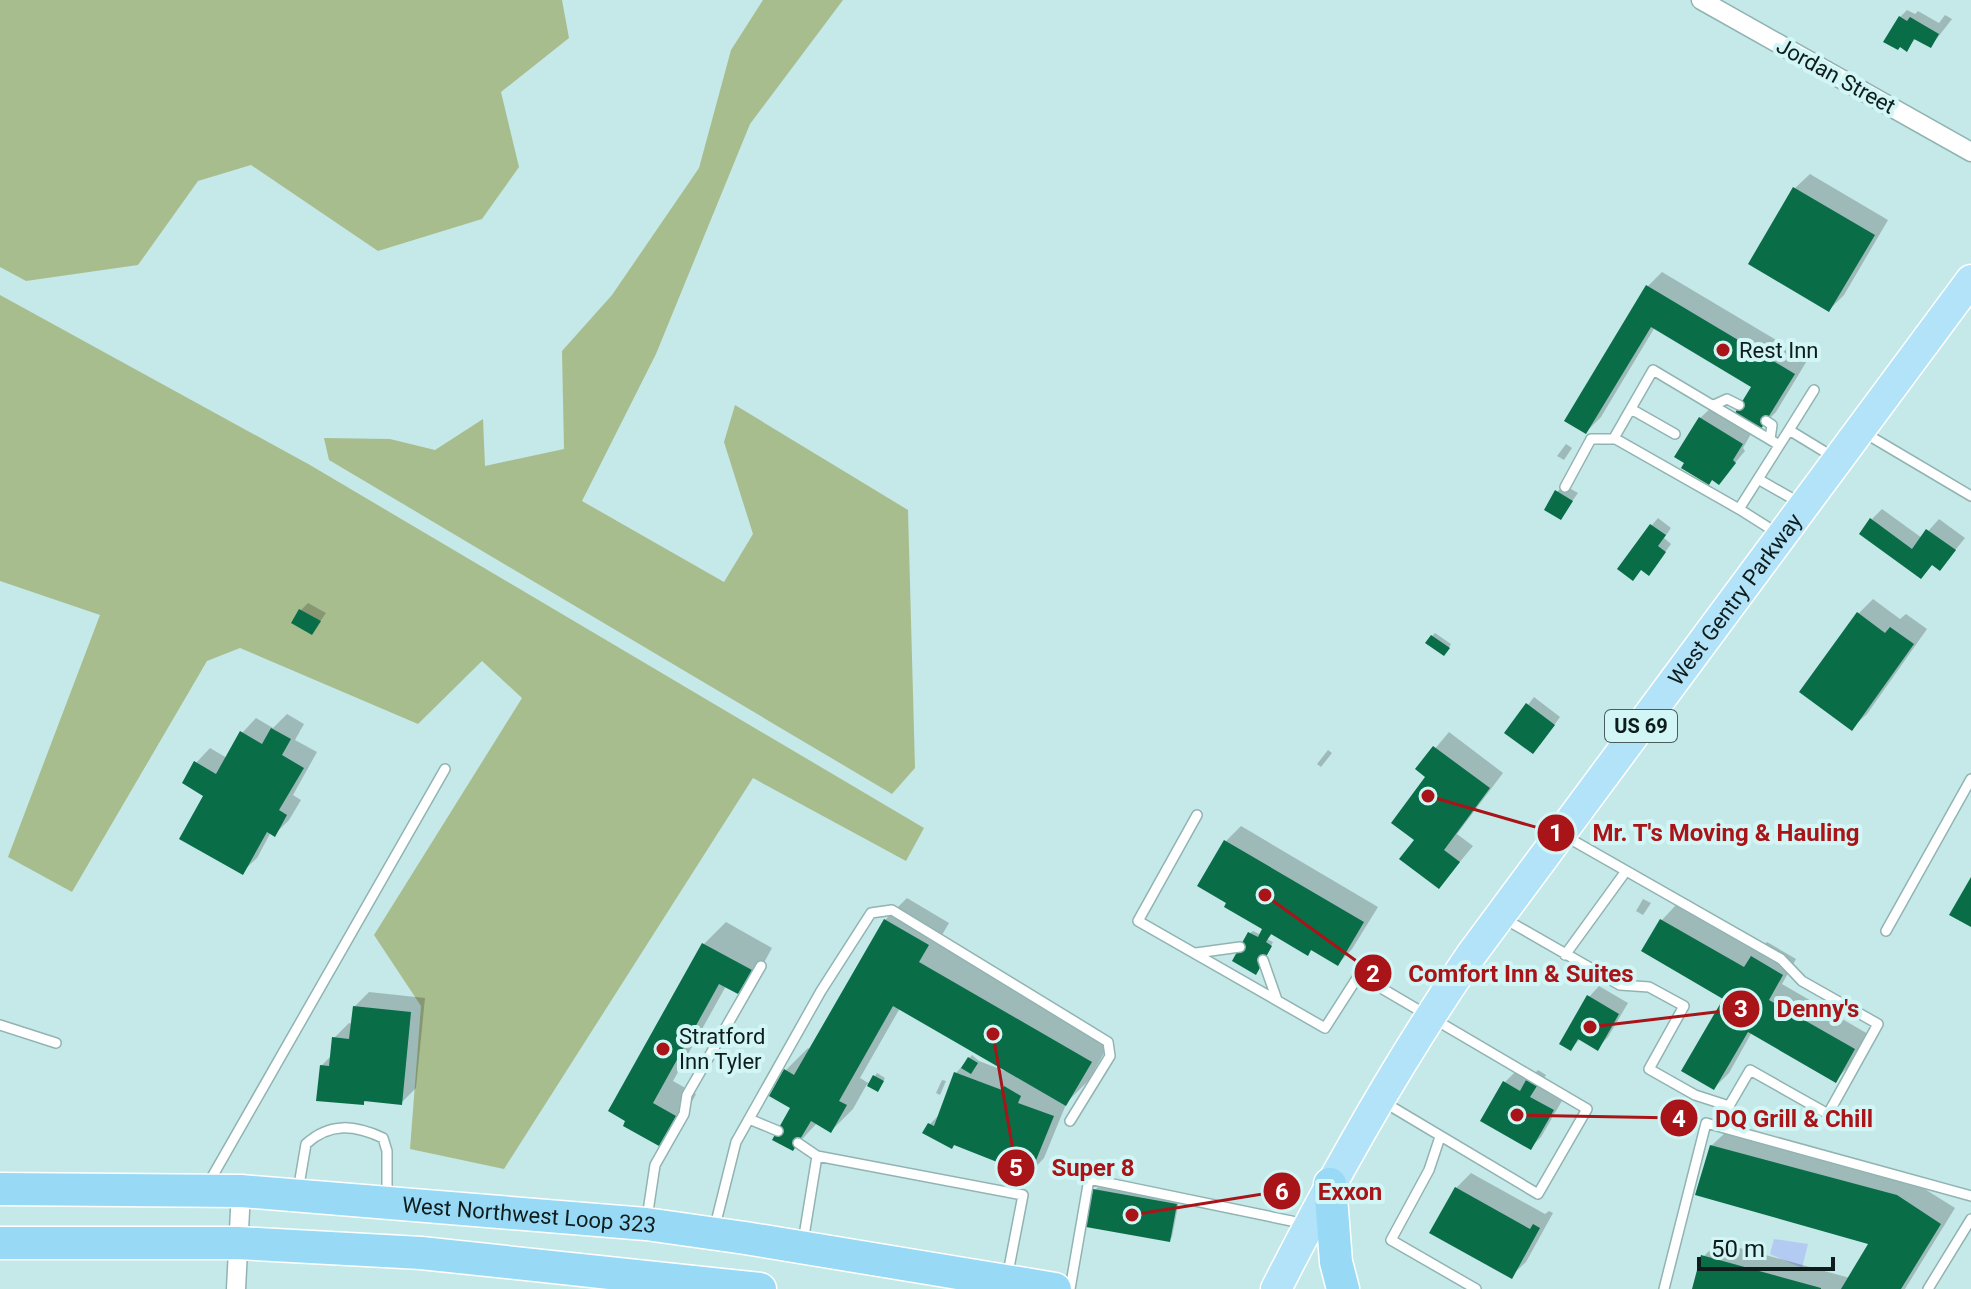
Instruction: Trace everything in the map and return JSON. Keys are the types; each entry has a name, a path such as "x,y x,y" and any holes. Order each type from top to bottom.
{"highway":[{"path":"1330,1184 1336,1262 1343,1289"},
{"name":"West Northwest Loop 323","path":"0,1189 241,1191 646,1224 1055,1289"},
{"path":"0,1243 238,1243 421,1253 677,1284 760,1289"}],"main road":[{"name":"West Gentry Parkway","path":"1276,1289 1330,1184 1429,1016 1971,280"}],"street":[{"name":"Jordan Street","path":"1701,0 1971,152"},
{"path":"236,1289 241,1191"}],"lane":[{"path":"1616,439 1653,370 1775,442"},
{"path":"1739,509 1758,479 1775,442 1789,430 1814,390"},
{"path":"1714,405 1727,399 1739,405"},
{"path":"1631,409 1675,434"},
{"path":"1766,421 1772,425 1775,442"},
{"path":"1789,430 1838,460"},
{"path":"1860,430 1971,496"},
{"path":"1565,487 1591,439 1616,439 1782,536"},
{"path":"1758,479 1804,505"},
{"path":"204,1190 445,769"},
{"path":"1886,931 1971,779"},
{"path":"1197,815 1138,921 1325,1028 1359,975 1587,1109 1538,1194 1378,1099"},
{"path":"1500,916 1620,985 1649,987 1684,1006 1649,1069 1695,1095 1729,1106 1750,1070 1828,1114 1878,1024 1802,981 1781,959 1561,834"},
{"path":"1565,955 1626,871"},
{"path":"714,1234 736,1142 821,991 871,913 892,910 1108,1042 1110,1056 1070,1121"},
{"path":"1194,953 1240,947"},
{"path":"1263,960 1277,1000"},
{"path":"646,1224 655,1165 684,1114 687,1095 761,966"},
{"path":"0,1025 56,1043"},
{"path":"749,1119 778,1131"},
{"path":"1664,1289 1706,1123 1971,1196"},
{"path":"298,1195 306,1144 330,1127 367,1131 383,1138 387,1151 387,1202"},
{"path":"1440,1137 1429,1170 1391,1240 1476,1289"},
{"path":"798,1143 817,1156 1023,1195 1007,1281"},
{"path":"803,1247 817,1156"},
{"path":"1070,1289 1089,1179 1309,1224"},
{"path":"1928,1289 1971,1219"}],"green space":[{"path":"0,0 562,0 569,38 501,92 519,167 482,219 378,251 251,165 198,181 138,265 26,281 0,267"},
{"path":"763,0 843,0 750,124 656,354 582,501 724,582 753,534 724,442 735,405 908,510 915,768 892,794 329,460 324,438 390,439 435,450 483,419 485,466 564,449 562,351 612,295 699,168 731,50"},
{"path":"0,295 310,465 924,828 906,861 753,778 504,1169 410,1149 421,1006 374,935 522,698 482,661 418,724 240,648 207,661 72,892 8,857 100,615 0,581"}],"water":[{"path":"1774,1239 1808,1244 1802,1268 1770,1254"}],"building":[{"path":"1899,16 1907,21 1910,17 1939,34 1931,48 1914,39 1907,52 1883,42"},
{"path":"1793,187 1875,235 1829,312 1748,264"},
{"name":"Rest Inn","path":"1646,285 1795,374 1761,429 1735,413 1751,387 1651,327 1586,434 1564,421"},
{"path":"1699,417 1743,444 1733,460 1736,463 1719,485 1712,480 1709,485 1681,468 1684,463 1674,457"},
{"path":"1555,490 1573,501 1561,520 1544,510"},
{"path":"1870,518 1912,549 1926,529 1956,550 1940,571 1932,565 1921,579 1859,534"},
{"path":"1650,524 1666,535 1658,546 1666,552 1649,576 1641,570 1633,581 1617,569"},
{"path":"299,609 321,621 312,635 291,623"},
{"path":"1857,612 1885,633 1890,627 1914,644 1852,731 1799,692"},
{"path":"1431,635 1450,648 1444,656 1425,643"},
{"path":"1526,703 1555,725 1533,754 1504,733"},
{"path":"271,728 291,739 282,755 304,768 279,810 287,815 275,837 267,832 243,875 179,839 203,796 182,783 194,761 216,774 240,731 262,744"},
{"path":"1433,746 1490,788 1444,850 1460,862 1439,889 1399,859 1414,840 1391,823 1425,777 1415,769"},
{"path":"1224,840 1364,922 1338,966 1311,950 1308,956 1271,934 1266,942 1272,946 1256,975 1232,961 1248,932 1258,937 1262,929 1224,907 1226,903 1197,886"},
{"path":"1971,877 1971,927 1949,915"},
{"path":"884,919 929,945 919,962 1092,1062 1066,1106 893,1006 839,1101 847,1105 831,1133 811,1121 793,1151 772,1140 790,1108 769,1096 784,1069 794,1075"},
{"path":"1660,919 1744,967 1751,956 1783,975 1769,1000 1855,1049 1836,1083 1748,1032 1714,1090 1681,1071 1723,999 1641,951"},
{"name":"Stratford Inn Tyler","path":"702,943 752,970 738,994 719,984 653,1103 676,1116 659,1146 623,1126 625,1121 608,1111"},
{"path":"1587,995 1619,1014 1598,1051 1578,1039 1571,1051 1559,1044"},
{"path":"353,1006 411,1012 402,1105 316,1101 320,1065 329,1066 332,1037 349,1039"},
{"path":"968,1057 978,1063 971,1074 961,1068"},
{"path":"954,1072 1002,1090 1004,1086 1021,1096 1018,1103 1054,1116 1030,1175 954,1145 952,1149 922,1133 928,1123 934,1126"},
{"path":"873,1075 884,1081 878,1092 867,1086"},
{"path":"1526,1080 1537,1086 1530,1097 1554,1110 1531,1150 1480,1121 1503,1081 1520,1091"},
{"path":"1710,1145 1897,1195 1941,1224 1901,1289 1841,1289 1868,1244 1695,1195"},
{"path":"1455,1187 1530,1229 1533,1224 1540,1228 1512,1279 1429,1233"},
{"path":"1093,1189 1177,1204 1170,1242 1086,1227"},
{"path":"1701,1255 1821,1288 1821,1289 1692,1289"}],"place":[{"name":"Rest Inn","path":"1723,350"},
{"name":"Mr. T's Moving & Hauling","path":"1428,796"},
{"name":"Comfort Inn & Suites","path":"1265,895"},
{"name":"Denny's","path":"1590,1027"},
{"name":"Super 8","path":"993,1034"},
{"name":"Stratford Inn Tyler","path":"663,1049"},
{"name":"DQ Grill & Chill","path":"1517,1115"},
{"name":"Exxon","path":"1132,1215"}]}
